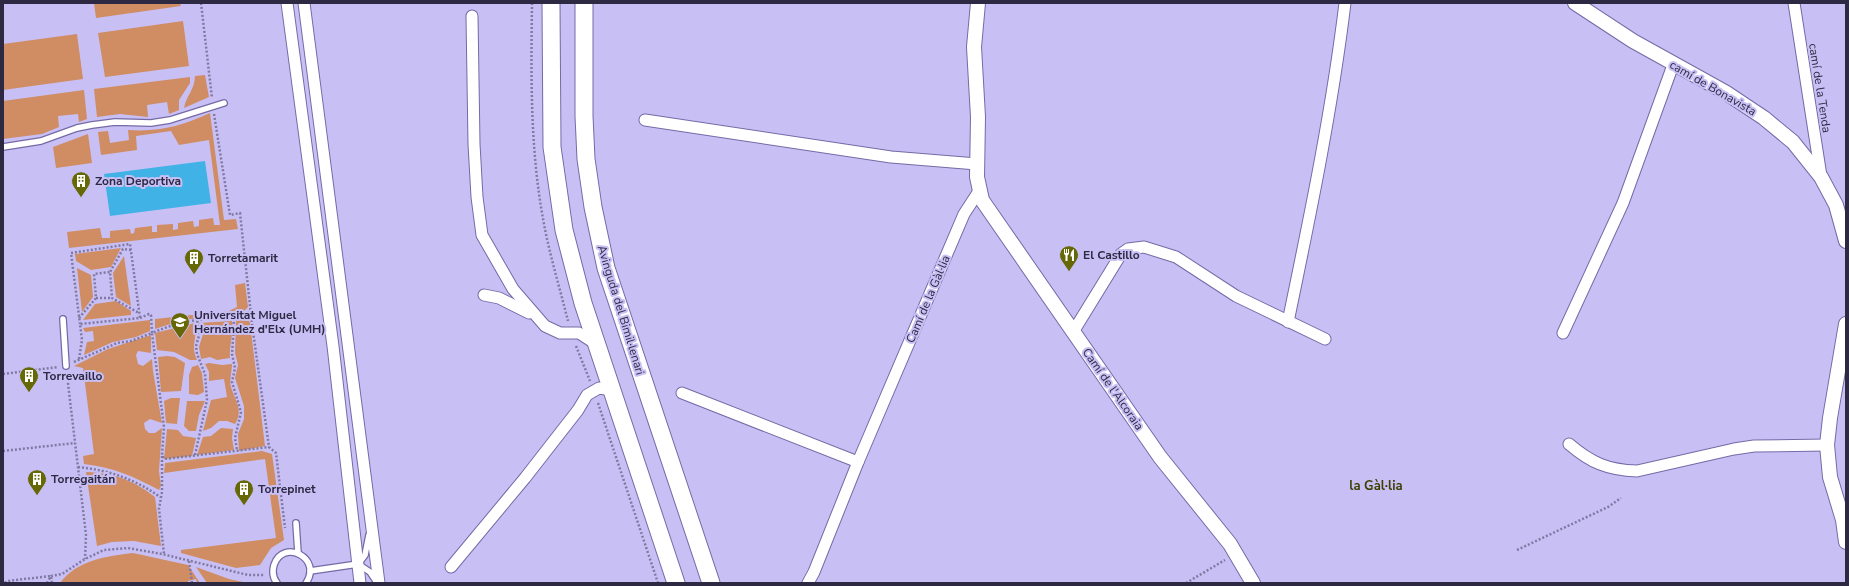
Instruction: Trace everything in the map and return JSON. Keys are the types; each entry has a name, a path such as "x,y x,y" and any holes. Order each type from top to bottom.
{"main road":[{"path":"551,3 552,147 557,184 572,266 596,344 676,583"},
{"name":"Avinguda del Bimil·lenari","path":"584,3 584,116 586,159 593,207 606,268 711,583"}],"street":[{"path":"287,3 335,362 360,583"},
{"path":"304,3 378,583"},
{"path":"978,3 974,47 978,117 976,178 979,191"},
{"path":"1288,322 1316,183 1339,55 1345,3"},
{"name":"camí de Bonavista","path":"1575,3 1673,65 1725,92 1764,118 1793,142 1821,177 1836,205 1846,241"},
{"name":"camí de la Tenda","path":"1794,3 1821,177"},
{"path":"472,16 474,144 477,197 482,235 513,289 545,326 560,333 579,333 596,344"},
{"path":"1563,333 1623,203 1673,65"},
{"path":"645,120 891,156 977,164"},
{"name":"Camí de l'Alcoraia","path":"979,191 987,208 1160,457 1236,554 1253,583"},
{"name":"Camí de la Gàl·lia","path":"808,583 814,572 858,462 964,214 979,191"},
{"path":"1073,332 1121,254 1128,249 1144,247 1176,257 1236,296 1325,339"},
{"path":"484,295 499,298 535,316"},
{"path":"1846,324 1830,418 1827,445 1830,477 1843,520 1846,542"},
{"path":"451,567 534,467 578,410 587,395 599,388 612,390"},
{"path":"682,393 858,462"},
{"path":"1569,444 1583,456 1596,463 1609,468 1637,471 1734,449 1754,446 1827,445"}],"lane":[{"path":"3,147 40,142 77,128 92,125 115,122 151,123 170,120 224,103"},
{"path":"63,319 66,366"},
{"path":"358,564 365,555 371,521"},
{"path":"296,523 298,553"},
{"path":"277,583 273,576 274,564 282,555 293,552 298,553 307,560 310,571 306,583"},
{"path":"310,571 358,564 370,572 378,583"}],"path":[{"path":"201,3 213,106 230,215 240,214 269,447 276,453 286,534"},
{"path":"79,359 82,340 71,253 130,244 140,318"},
{"path":"112,298 110,272 123,249 131,250"},
{"path":"79,318 96,298 94,274 110,272"},
{"path":"96,298 112,298 139,313"},
{"path":"3,374 66,366 117,343 131,341 171,326 197,320 233,318 251,310"},
{"path":"80,324 140,318 149,314 151,315 164,427 162,455 163,478 159,509 164,554"},
{"path":"233,318 232,354 235,368 232,382 242,412 235,438 237,450"},
{"path":"195,455 207,400 205,374 197,354 196,346 200,332 197,320"},
{"path":"66,366 86,535 85,559"},
{"path":"3,451 75,443"},
{"path":"162,455 164,459 269,447"},
{"path":"78,467 104,470 132,479 144,485 160,497"},
{"path":"1517,550 1608,507 1621,498"},
{"path":"5,583 7,580 62,574 85,559 104,550 128,548 164,554 248,575 273,576"},
{"path":"1186,583 1236,554"},
{"path":"189,561 192,583"},
{"path":"262,568 264,582"},
{"path":"47,583 51,576"},
{"path":"51,576 52,583"}],"shaded area":[{"path":"94,3 180,3 181,6 96,18"},
{"path":"183,21 189,66 105,77 98,33"},
{"path":"77,34 83,79 3,90 3,44"},
{"path":"205,75 209,97 184,108 194,85 195,76"},
{"path":"190,77 190,83 179,100 179,110 169,114 167,102 147,105 148,117 120,114 97,117 94,89"},
{"path":"84,90 87,119 79,122 78,114 58,116 59,127 42,134 3,139 3,101"},
{"path":"210,113 224,220 236,219 238,229 69,248 67,232 100,228 102,238 110,238 110,231 130,229 131,234 134,233 135,228 152,226 152,232 157,232 157,225 173,224 173,230 178,229 178,223 193,221 194,227 199,226 199,220 213,218 214,225 220,225 209,140 179,145 171,131 136,136 137,150 101,155 98,132 108,131 110,143 129,140 128,130 161,129 180,125"},
{"path":"88,134 92,163 56,168 53,147"},
{"path":"121,248 111,267 91,270 76,261 75,254"},
{"path":"124,256 131,306 116,297 113,273"},
{"path":"77,268 91,275 93,297 82,312"},
{"path":"245,283 248,307 243,312 237,315 222,318 191,319 155,329 155,319 229,311 237,307 235,285"},
{"path":"116,301 131,311 131,315 83,320 95,304"},
{"path":"246,315 250,323 265,446 239,451 238,434 244,419 244,406 235,378 238,365 235,353 236,320"},
{"path":"150,320 150,331 136,337 113,342 84,355 87,342 94,341 93,331 85,332 83,328"},
{"path":"232,321 230,358 217,360 210,357 201,359 199,347 203,334 199,323"},
{"path":"195,323 196,333 194,350 197,360 190,360 174,352 157,350 155,333"},
{"path":"151,335 151,353 138,351 136,355 138,364 143,366 152,359 162,423 150,419 144,423 145,429 149,433 155,433 162,428 159,471 161,486 159,490 123,473 94,465 84,464 83,456 94,454 83,368 74,366 108,349"},
{"path":"158,357 175,357 185,363 181,391 161,392"},
{"path":"209,363 222,365 232,364 230,385 238,406 239,415 235,424 227,421 219,421 211,428 203,431 211,400 227,397 224,379 209,381 209,372 205,364"},
{"path":"198,365 202,373 204,392 198,395 189,394 189,375 192,367"},
{"path":"171,398 180,398 177,424 166,423 164,401"},
{"path":"187,401 205,401 199,415 196,431 189,431 184,426"},
{"path":"221,428 233,429 232,438 234,450 197,455 203,437 211,436"},
{"path":"167,429 178,430 183,436 196,438 192,456 164,459"},
{"path":"262,451 272,454 284,540 271,548 260,565 236,568 181,553 181,550 276,538 265,459 164,473 165,463"},
{"path":"86,472 106,474 123,478 139,486 155,497 161,546 134,541 112,542 97,546"},
{"path":"133,553 188,565 200,583 197,583 196,579 188,581 188,583 60,583 75,569 93,560"},
{"path":"196,567 229,579 243,582 261,583 207,583"}],"water":[{"path":"205,161 211,203 110,216 104,174"}],"place":[{"name":"Zona Deportiva","path":"81,198"},
{"name":"El Castillo","path":"1069,272"},
{"name":"Torretamarit","path":"194,275"},
{"name":"Universitat Miguel Hernández d'Elx (UMH)","path":"180,339"},
{"name":"Torrevaillo","path":"29,393"},
{"name":"Torregaitán","path":"37,496"},
{"name":"Torrepinet","path":"244,506"}],"district":[{"name":"la Gàl·lia","path":"1376,486"}]}
